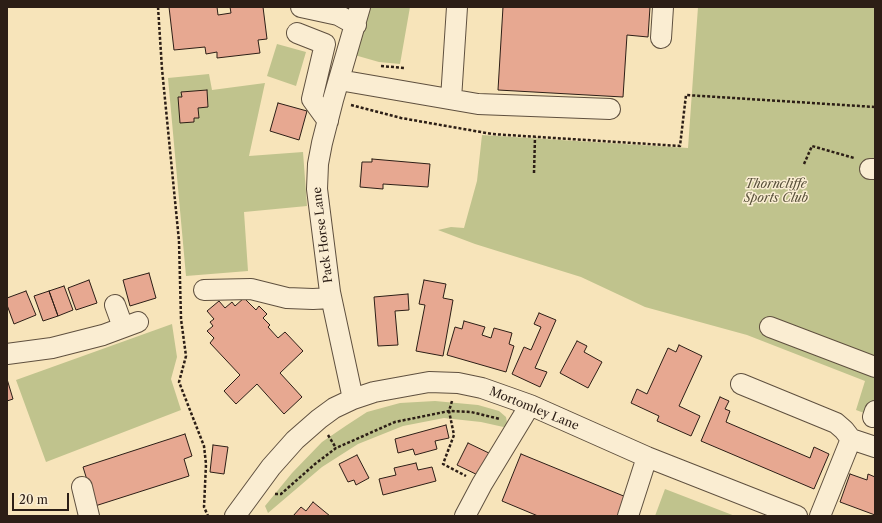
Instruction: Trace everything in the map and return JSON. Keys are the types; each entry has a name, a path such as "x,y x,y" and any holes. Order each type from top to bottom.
{"street":[{"path":"301,7 338,15 358,16"},
{"path":"451,99 457,7"},
{"path":"661,38 663,7"},
{"name":"Pack Horse Lane","path":"353,399 331,298 317,189 318,164 328,121 358,16"},
{"path":"297,33 324,44 312,99 328,121"},
{"path":"339,80 478,104 610,109"},
{"path":"204,290 251,289 286,293 313,299 331,298"},
{"path":"7,354 52,348 103,335 130,325 114,305"},
{"path":"770,327 875,367"},
{"name":"Mortomley Lane","path":"235,516 271,467 296,440 319,419 334,408 353,399 374,392 400,386 429,382 458,383 482,388 530,404 647,457 797,516"},
{"path":"741,384 836,424 844,430 851,439 875,447"},
{"path":"465,516 482,484 530,404"},
{"path":"820,516 851,439"},
{"path":"628,516 647,457"},
{"path":"82,487 89,516"}],"path":[{"path":"158,7 162,69 179,241 181,319 186,356 179,382 204,446 206,464 204,507 208,516"},
{"path":"375,65 405,68"},
{"path":"534,173 535,137"},
{"path":"804,164 812,146 868,162 872,169"},
{"path":"458,383 449,411 454,435 443,464 482,484"},
{"path":"251,494 281,494 336,448 395,422 449,411 471,412 518,424"}],"green space":[{"path":"366,7 410,7 400,64 379,62 351,54"},
{"name":"Thorncliffe Sports Club","path":"698,7 875,7 875,417 856,410 865,381 747,335 645,307 581,277 475,244 438,230 451,227 464,228 477,181 482,135 688,148"},
{"path":"277,44 306,52 296,86 267,76"},
{"path":"209,74 212,90 265,83 249,156 303,152 307,206 244,212 248,271 186,276 168,78"},
{"path":"172,324 177,357 171,379 181,410 46,462 16,380"},
{"path":"435,401 478,405 499,411 506,417 508,428 481,422 444,418 403,426 358,444 322,467 268,513 265,506 292,473 322,442 347,425 367,412 400,403"},
{"path":"665,489 735,516 655,516"}],"building":[{"path":"169,7 217,7 218,15 231,13 230,7 263,7 267,39 258,40 260,53 217,58 217,52 206,54 205,47 174,50"},
{"path":"503,7 650,7 648,37 627,35 623,97 498,90"},
{"path":"207,90 208,107 198,108 199,118 194,118 194,122 180,123 178,97 182,97 181,92"},
{"path":"278,103 307,111 299,140 270,131"},
{"path":"372,159 430,164 428,187 383,184 383,189 360,187 362,162 372,162"},
{"path":"149,273 156,298 130,306 123,280"},
{"path":"89,280 97,303 76,310 68,288"},
{"path":"424,280 446,284 443,298 453,300 443,356 416,351 425,305 419,304"},
{"path":"64,286 73,310 58,316 49,291"},
{"path":"26,291 36,315 14,324 7,305 7,298"},
{"path":"49,291 58,316 43,321 34,296"},
{"path":"408,294 409,310 395,311 398,345 378,346 374,297"},
{"path":"244,298 256,310 259,306 267,314 263,318 270,325 268,327 278,338 285,332 303,351 280,373 302,397 284,414 257,384 236,404 224,391 240,375 210,343 214,338 207,331 213,326 210,322 214,319 207,311 219,301 225,308 232,302 235,306"},
{"path":"539,313 556,320 535,368 547,372 540,387 512,374 524,347 531,350 541,327 534,324"},
{"path":"464,321 485,327 482,335 491,338 494,328 512,333 509,344 514,346 506,372 447,355 455,327 462,329"},
{"path":"577,341 587,346 584,352 602,362 588,388 560,373"},
{"path":"679,345 702,356 679,406 700,416 691,436 657,421 659,416 631,403 637,389 647,394 668,348 676,352"},
{"path":"7,379 13,399 7,401"},
{"path":"720,397 729,401 725,409 730,411 726,422 810,458 814,447 829,454 814,489 701,441"},
{"path":"446,425 449,438 435,441 437,449 415,455 413,449 398,453 395,439"},
{"path":"185,434 192,456 184,459 189,476 95,506 83,467"},
{"path":"468,443 493,455 482,477 457,465"},
{"path":"213,445 228,447 224,474 210,472"},
{"path":"521,454 626,497 618,516 538,516 502,501"},
{"path":"357,455 369,478 356,485 354,480 348,482 339,464"},
{"path":"416,463 418,470 432,467 436,481 383,495 379,479 396,475 394,468"},
{"path":"850,474 867,480 868,474 875,477 875,515 840,502"},
{"path":"313,502 330,516 293,516 301,507 306,511"}]}
